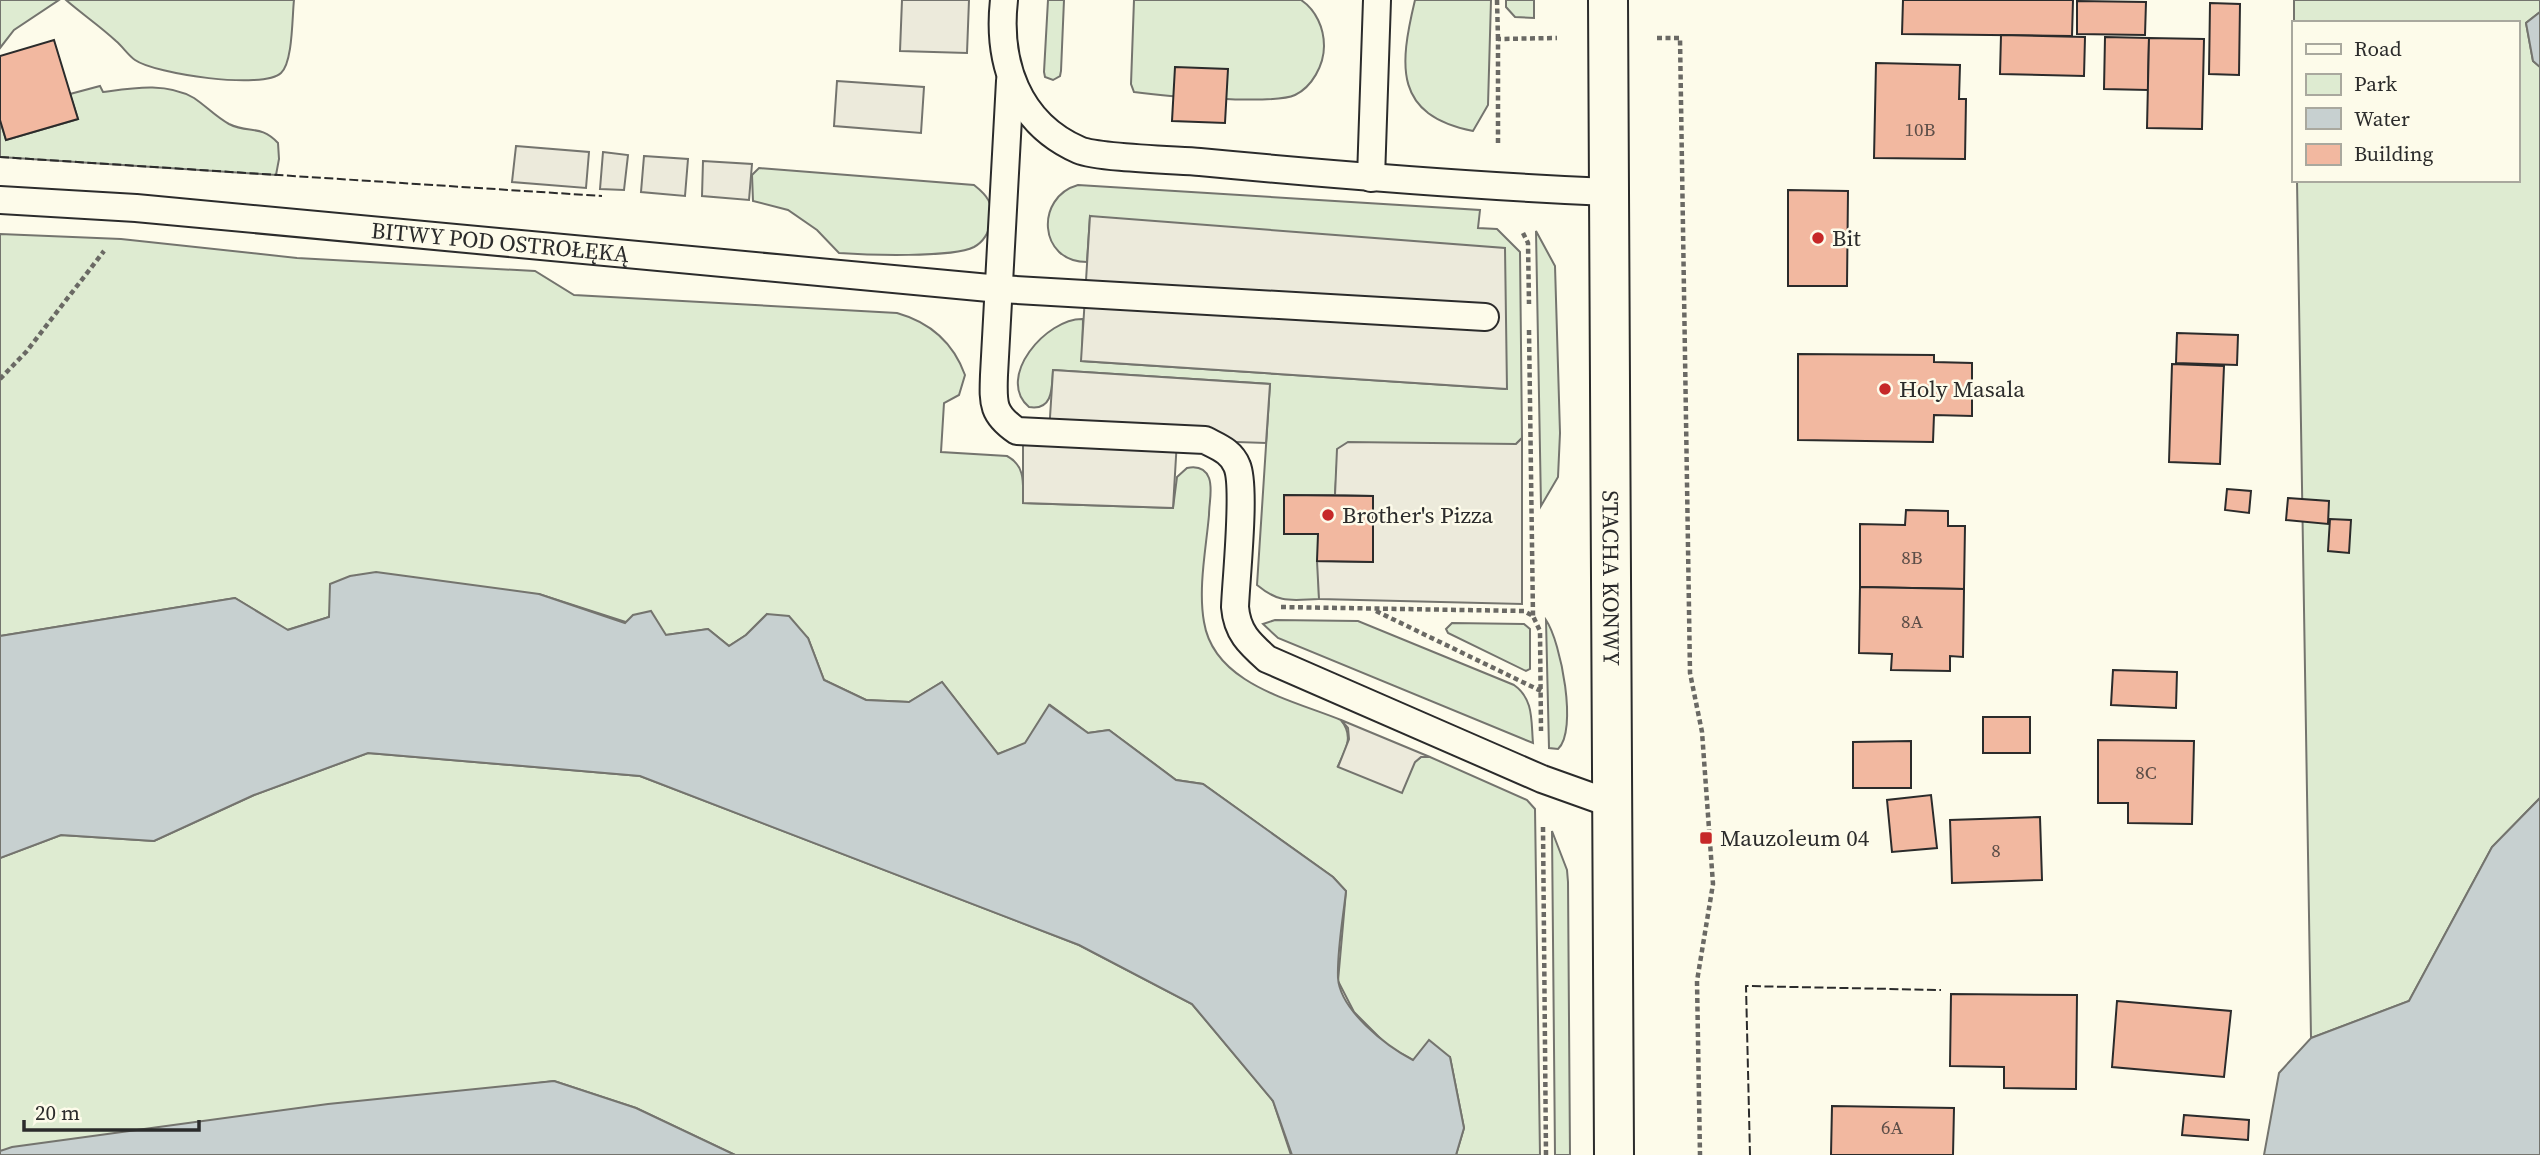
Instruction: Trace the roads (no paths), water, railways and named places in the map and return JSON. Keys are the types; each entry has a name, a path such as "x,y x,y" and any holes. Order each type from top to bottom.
{"main road":[{"name":"STACHA KONWY","path":"1608,0 1614,1155"}],"lane":[{"path":"1004,0 1001,30 1010,81 993,402 1001,420 1017,431 1205,440 1228,451 1238,467 1240,493 1235,607 1237,625 1246,640 1267,659 1542,779 1612,804"},
{"path":"1371,178 1377,0"},
{"path":"1010,81 1035,118 1081,151 1371,178 1608,192"},
{"name":"BITWY POD OSTROŁĘKĄ","path":"0,200 136,208 1000,289 1485,317"}],"water":[{"path":"2540,12 2540,67 2533,61 2526,23"},
{"path":"376,572 539,594 625,623 633,615 651,611 666,635 708,629 729,646 746,635 767,614 789,616 808,638 824,680 866,700 909,702 942,682 998,754 1025,743 1049,705 1088,733 1109,730 1176,780 1203,784 1333,877 1346,891 1338,957 1341,990 1355,1014 1366,1026 1402,1054 1413,1060 1429,1040 1450,1057 1464,1128 1456,1155 1292,1155 1273,1101 1192,1004 1079,945 640,776 368,753 254,795 154,841 61,835 0,858 0,636 235,598 288,630 329,617 330,584 350,576"},
{"path":"2540,798 2540,1155 2264,1155 2279,1073 2311,1038 2409,1001 2492,847"},
{"path":"554,1081 636,1108 735,1155 0,1155 0,1151 12,1147 328,1104"}],"place":[{"name":"Bit","path":"1818,238"},
{"name":"Holy Masala","path":"1885,389"},
{"name":"Brother's Pizza","path":"1328,515"},
{"name":"Mauzoleum 04","path":"1706,838"}]}
